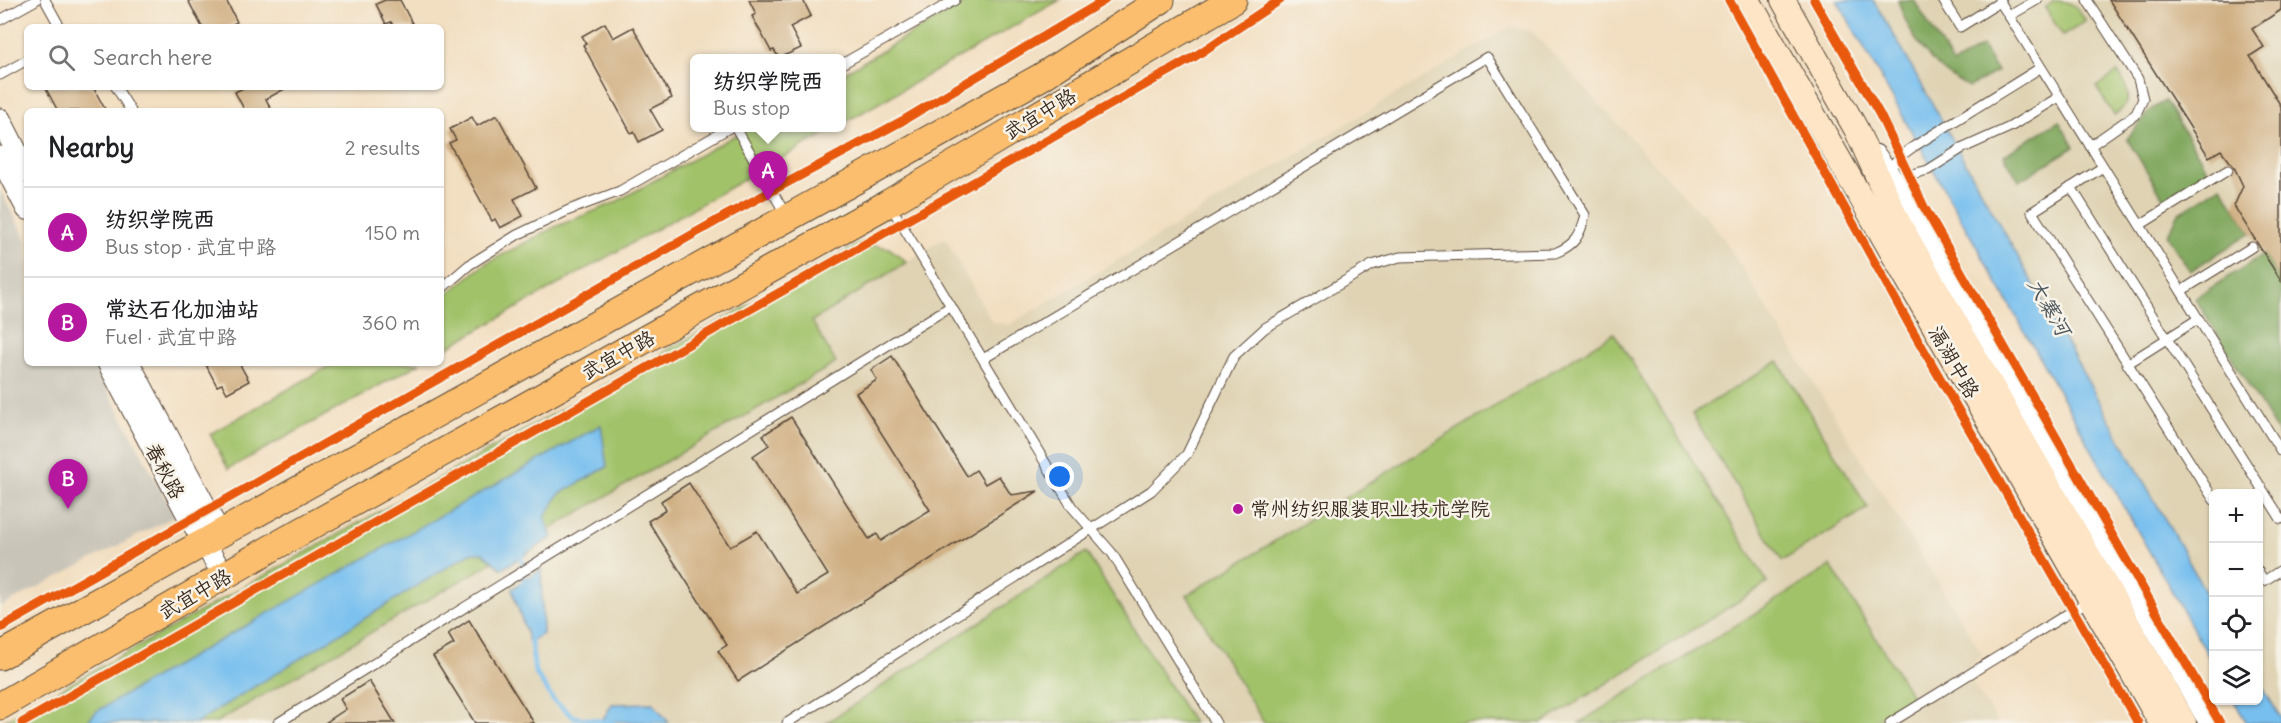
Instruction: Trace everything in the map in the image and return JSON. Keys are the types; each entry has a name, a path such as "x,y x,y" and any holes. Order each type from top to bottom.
{"main road":[{"name":"武宜中路","path":"0,656 1041,77 1161,0"},
{"name":"武宜中路","path":"0,706 225,578 281,543 889,203 1233,0"},
{"name":"滆湖中路","path":"1748,0 2098,596 2184,723"},
{"name":"滆湖中路","path":"1783,0 1886,177 1899,224 2098,596 2160,723"}],"street":[{"path":"0,119 24,166"},
{"path":"0,157 24,202"},
{"path":"1886,177 1916,212 2210,723"},
{"name":"春秋路","path":"110,366 212,537"},
{"name":"春秋路","path":"130,366 212,537 225,578"}],"lane":[{"path":"0,20 36,0"},
{"path":"45,0 58,24"},
{"path":"846,62 955,0"},
{"path":"1943,0 1960,27 2000,1 2281,451"},
{"path":"2009,16 2037,0"},
{"path":"2087,0 2138,79 2143,99 2136,114 2090,146"},
{"path":"787,723 1093,531 1151,491 1186,454 1234,356 1275,322 1372,265 1400,257 1555,253 1570,247 1580,235 1585,216 1487,57 983,359"},
{"path":"0,75 24,62"},
{"path":"1886,177 1899,157 1913,147 2040,68"},
{"path":"118,90 129,108"},
{"path":"1886,177 1909,177 1928,170 1961,149 2010,127 2059,97"},
{"path":"444,286 469,265 517,235 569,210 620,190 722,132"},
{"path":"738,132 788,218"},
{"path":"2103,167 2032,212 2209,492"},
{"path":"2140,225 2228,170"},
{"path":"2071,187 2281,519"},
{"path":"889,203 1072,507 1112,553 1216,723"},
{"path":"2181,291 2252,247"},
{"path":"278,723 951,306"},
{"path":"2127,364 2198,319"},
{"path":"2263,578 2265,581 2281,570"},
{"path":"1890,723 2098,596"}],"shaded area":[{"path":"1873,0 2281,0 2281,718 2263,689 2263,489 2209,489 2209,598"},
{"name":"常州纺织服装职业技术学院","path":"1509,27 1532,31 1699,212 1702,211 1722,236 1983,655 1971,663 1978,677 1972,682 1998,723 215,723 836,363 811,321 945,238 992,322 1009,325"},
{"path":"0,190 24,235 24,366 95,366 175,516 0,607"}],"green space":[{"path":"969,0 1060,0 846,122 846,72"},
{"path":"1898,0 1914,0 1953,64 1982,46 1997,71 1970,87 1945,72 1924,51 1908,27"},
{"path":"2054,1 2070,3 2086,21 2063,36 2045,8"},
{"path":"2118,72 2128,96 2125,106 2114,115 2096,87"},
{"path":"2165,101 2209,172 2164,199 2127,139 2151,109"},
{"path":"2059,121 2074,147 2019,181 2004,155"},
{"path":"741,132 828,132 444,349 444,297 485,264 555,227 614,203"},
{"path":"2221,186 2251,233 2190,271 2167,236 2179,213"},
{"path":"860,243 889,248 907,262 812,321 836,363 215,723 0,723"},
{"path":"2264,254 2281,281 2281,438 2195,298"},
{"path":"1614,333 1768,583 1543,723 1264,723 1187,595"},
{"path":"1778,361 1868,508 1782,561 1692,414"},
{"path":"329,366 415,366 228,469 210,434"},
{"path":"1086,552 1193,723 826,723"},
{"path":"1831,566 1913,698 1873,723 1579,723"}],"water":[{"path":"1837,0 1873,0 1891,30 2209,598 2209,657"},
{"path":"601,425 607,467 559,494 545,517 552,538 502,569 483,553 470,553 196,723 86,723 97,711 164,672"},
{"path":"541,569 543,634 529,642 512,589"},
{"path":"2263,689 2281,718 2281,723 2247,723 2236,705 2263,705"},
{"path":"653,703 669,723 602,721 612,704"}],"building":[{"path":"188,0 226,0 237,22 233,24 200,24"},
{"path":"385,0 400,0 412,24 392,24 391,22 386,24 376,4"},
{"path":"749,0 803,0 811,16 790,27 801,48 788,54 776,54 774,50 771,51 752,16 756,14"},
{"path":"2109,0 2281,0 2281,10 2252,29 2264,47 2250,56 2281,106 2281,281 2234,206 2243,186 2234,167 2221,150 2209,157"},
{"path":"605,23 613,38 633,27 672,98 650,109 662,130 639,142 634,132 631,133 583,45 586,43 582,36"},
{"path":"47,90 95,90 104,108 56,108"},
{"path":"239,90 282,90 266,99 270,108 243,108 235,92"},
{"path":"497,115 536,188 514,199 523,216 500,228 495,219 492,221 449,143 456,140 450,129 472,117 477,126"},
{"path":"892,356 967,476 976,470 985,484 999,476 1011,495 1038,491 738,681 718,651 727,645 648,521 666,510 661,501 689,483 730,547 757,531 797,594 828,575 753,456 769,445 763,435 791,417 869,539 877,534 881,541 930,510 856,393 877,380 871,370"},
{"path":"207,366 241,366 249,381 227,393 222,384 217,386"},
{"path":"469,620 534,723 475,723 433,656 454,644 448,634"},
{"path":"369,681 395,723 325,723 346,709 340,699"}],"waterway":[{"path":"521,551 525,587"},
{"path":"530,635 535,672 554,701 574,717 613,723"}],"cycle path":[{"path":"0,628 727,215 902,121 1105,0"},
{"path":"22,723 1194,57 1280,0"},
{"path":"1729,0 1910,326 2138,723"},
{"path":"1814,0 1880,115 1924,207 2220,723"}],"place":[{"name":"纺织学院西","path":"768,201"},
{"name":"常达石化加油站","path":"68,509"},
{"name":"常州纺织服装职业技术学院","path":"1238,509"}],"water label":[{"name":"大寨河","path":"2049,307"}]}
